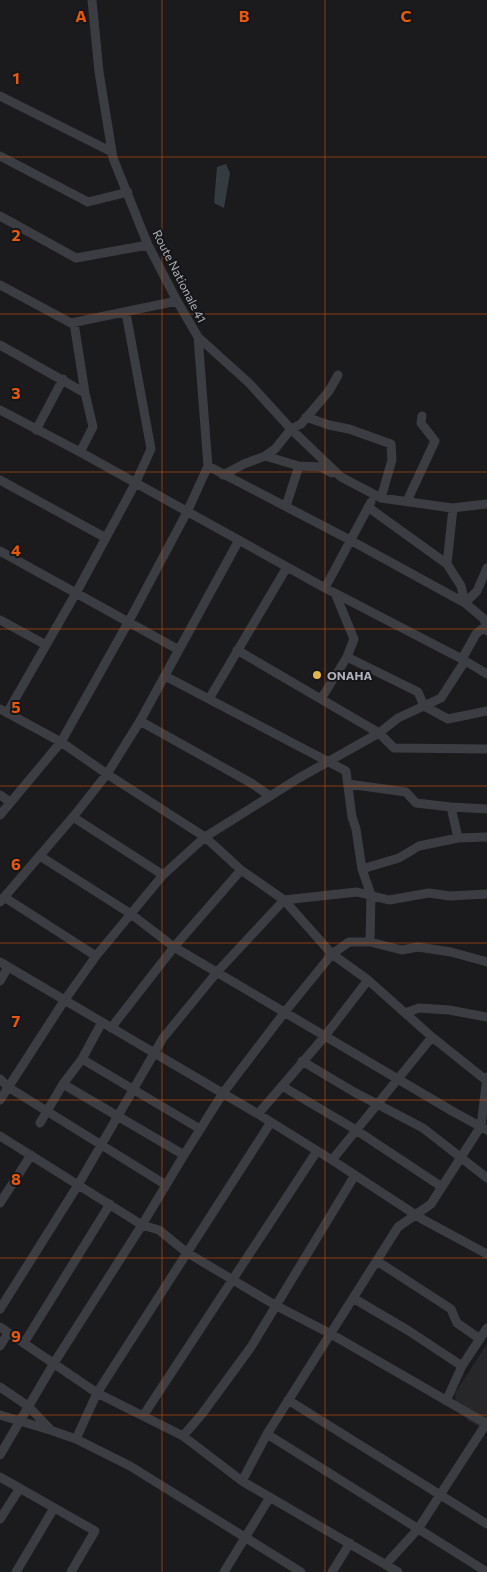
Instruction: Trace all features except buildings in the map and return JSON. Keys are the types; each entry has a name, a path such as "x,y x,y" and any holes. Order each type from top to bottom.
{"street":[{"name":"Route Nationale 41","path":"92,0 99,72 112,152 148,245 198,337 249,384 291,429 341,477 378,497 452,508 487,504"},
{"path":"0,96 112,152"},
{"path":"0,156 88,202 128,192"},
{"path":"0,216 76,258 148,245"},
{"path":"0,285 71,324 177,301"},
{"path":"126,313 151,449 135,484 76,593 4,711 61,742 205,837 241,870 284,900 332,954 368,980 432,1037 487,1079 484,1128 461,1157 431,1204 398,1227 267,1434 242,1481"},
{"path":"74,323 85,392 93,427 80,452"},
{"path":"0,815 61,742 129,621 187,512 208,466 198,337"},
{"path":"0,345 85,392"},
{"path":"223,475 265,456 275,449 291,429 301,424 328,391 338,375"},
{"path":"36,430 63,379"},
{"path":"1,412 80,452 325,588 487,674"},
{"path":"407,501 435,441 421,423 422,416"},
{"path":"306,417 392,444 392,460 378,497 368,507 325,588"},
{"path":"265,456 299,466 321,467 341,477"},
{"path":"0,1100 64,1000 96,956 163,875 205,837 270,796 379,734 398,718 441,698 476,634 486,627 484,620 464,603 350,540 208,466"},
{"path":"286,506 299,466"},
{"path":"0,480 106,538"},
{"path":"368,507 447,564 461,586 464,603"},
{"path":"447,564 452,508"},
{"path":"96,956 2,899 74,816 107,774 140,721 239,540"},
{"path":"0,550 179,650"},
{"path":"209,700 287,567"},
{"path":"464,603 477,591 487,568"},
{"path":"321,699 347,657 354,639 335,593"},
{"path":"0,620 46,644"},
{"path":"237,650 379,734 394,748 487,749"},
{"path":"347,657 418,692 424,706 448,719 487,711"},
{"path":"165,676 346,771 352,817 356,829 362,868 371,895 370,942"},
{"path":"140,721 251,783 270,796"},
{"path":"348,784 406,792 416,803 487,808"},
{"path":"0,796 10,802"},
{"path":"452,807 458,838"},
{"path":"74,816 163,875"},
{"path":"362,868 399,858 420,846 458,838 487,837"},
{"path":"40,856 131,914 174,946 452,1112 484,1128"},
{"path":"111,1028 174,946 241,870"},
{"path":"0,1309 78,1184 163,1038 218,971 284,900 357,892 389,900 429,893 450,896 487,894"},
{"path":"0,1455 54,1363 223,1093 332,954 349,942 370,942 402,950 418,947 451,952 487,962"},
{"path":"0,962 258,1114 415,1214 487,1254"},
{"path":"0,980 8,967"},
{"path":"258,1114 325,1036 368,980"},
{"path":"405,1013 419,1008 449,1010 487,1017"},
{"path":"40,1123 63,1084 82,1058 102,1022"},
{"path":"332,1160 432,1037"},
{"path":"82,1058 200,1129"},
{"path":"302,1061 354,1092 423,1128 487,1178"},
{"path":"0,1079 8,1087 166,1185"},
{"path":"63,1084 184,1155"},
{"path":"282,1086 356,1130 442,1187"},
{"path":"76,1439 97,1393 271,1122"},
{"path":"0,1136 142,1225 160,1230 186,1252 275,1305 332,1334 486,1424 418,1528 386,1564"},
{"path":"142,1416 317,1151"},
{"path":"0,1204 31,1155"},
{"path":"183,1436 202,1414 251,1347 355,1175"},
{"path":"24,1343 110,1204"},
{"path":"377,1261 451,1309 457,1323 480,1339"},
{"path":"353,1298 409,1331 462,1366"},
{"path":"446,1401 462,1366 487,1328"},
{"path":"0,1346 4,1330 97,1393 183,1436 242,1481 398,1572"},
{"path":"0,1387 28,1406 50,1430"},
{"path":"288,1400 487,1524"},
{"path":"0,1415 76,1439 130,1466 301,1572"},
{"path":"267,1434 487,1572"},
{"path":"0,1476 95,1531 71,1572"},
{"path":"0,1519 20,1488"},
{"path":"224,1572 270,1497"},
{"path":"16,1572 54,1508"},
{"path":"332,1572 350,1544"}],"shaded area":[{"path":"226,164 230,173 224,208 214,203 217,167"},
{"path":"487,1344 487,1431 469,1421 456,1406 455,1393"}],"place":[{"name":"ONAHA","path":"317,675"}]}
